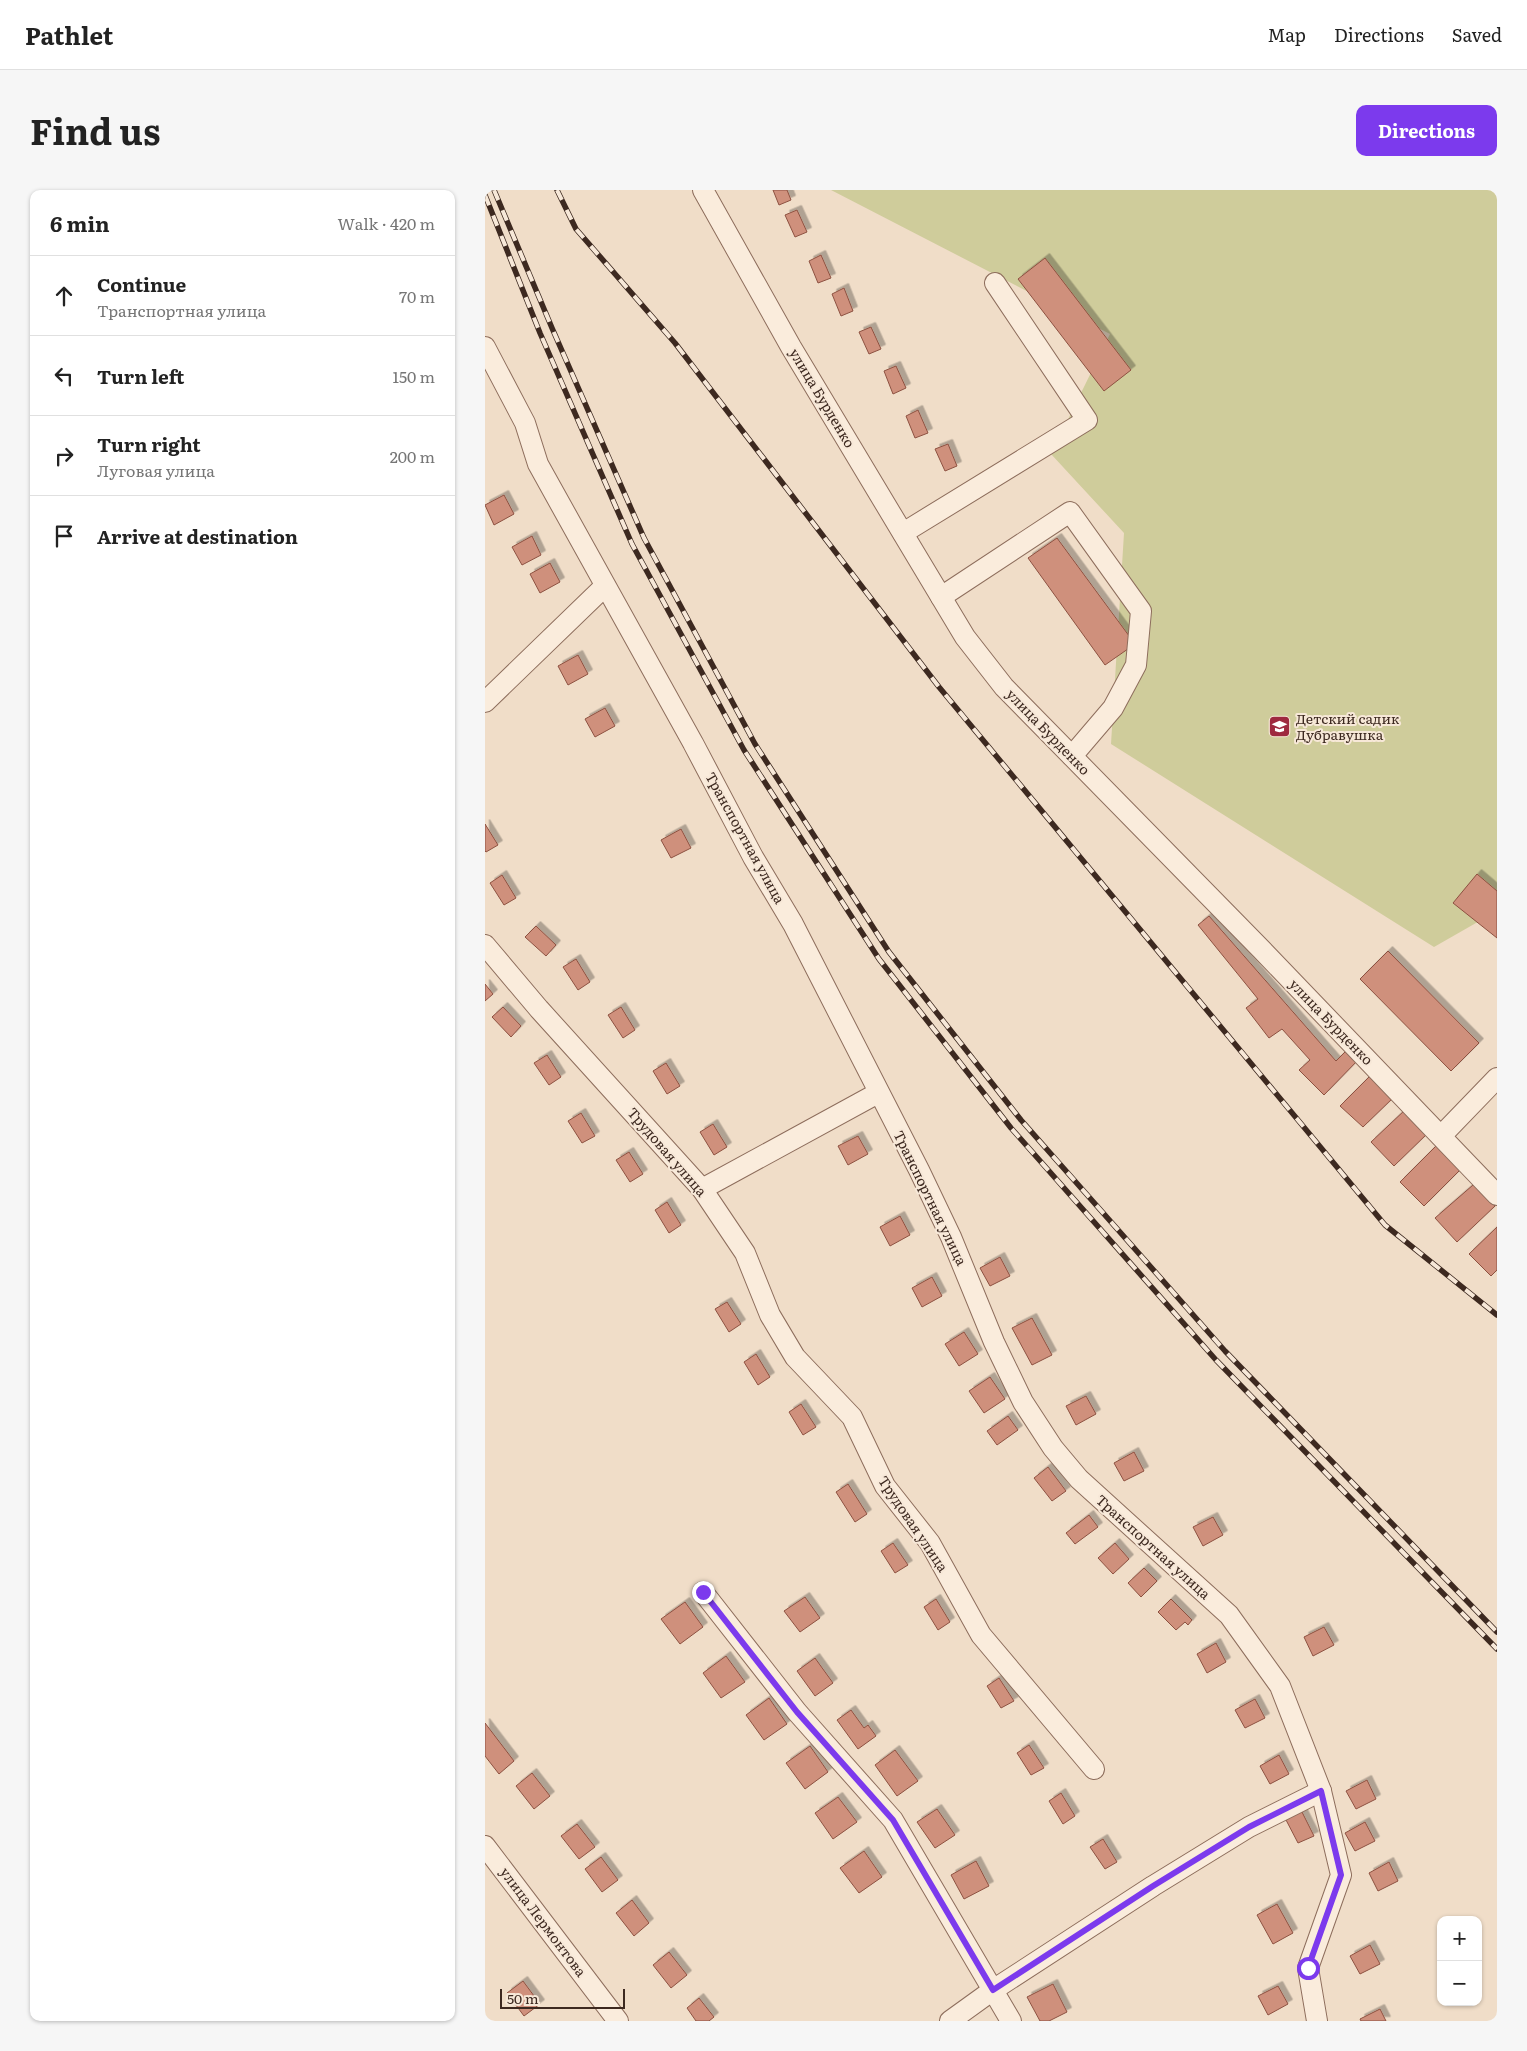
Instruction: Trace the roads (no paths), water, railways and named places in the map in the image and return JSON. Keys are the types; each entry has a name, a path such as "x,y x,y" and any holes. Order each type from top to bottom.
{"street":[{"name":"улица Бурденко","path":"703,190 791,347 965,637 1004,687 1497,1195"},
{"path":"903,532 1087,420 995,284"},
{"name":"Транспортная улица","path":"485,347 525,423 538,464 693,743 753,857 793,924 951,1237 994,1342 1023,1402 1053,1448 1079,1479 1229,1615 1280,1686 1321,1791 1341,1875 1308,1968 1317,2021"},
{"path":"941,597 1071,512 1141,610 1136,665 1113,708 1072,756"},
{"path":"485,702 605,586"},
{"name":"Трудовая улица","path":"485,945 539,1009 703,1189 745,1253 770,1315 795,1357 852,1417 885,1486 930,1543 981,1635 1094,1769"},
{"path":"1441,1136 1497,1078"},
{"path":"703,1189 879,1093"},
{"path":"703,1592 797,1712 893,1820 1011,2021"},
{"path":"950,2021 993,1990 1153,1886 1241,1832 1321,1791"},
{"name":"улица Лермонтова","path":"485,1846 618,2021"}],"railway":[{"path":"494,190 644,538 755,744 889,952 1021,1120 1225,1351 1497,1632"},
{"path":"557,190 576,229 675,343 939,687 1385,1225 1497,1315"},
{"path":"485,195 540,333 632,544 744,750 879,959 1011,1128 1216,1360 1497,1649"}],"place":[{"name":"Детский садик Дубравушка","path":"1280,727"}]}
